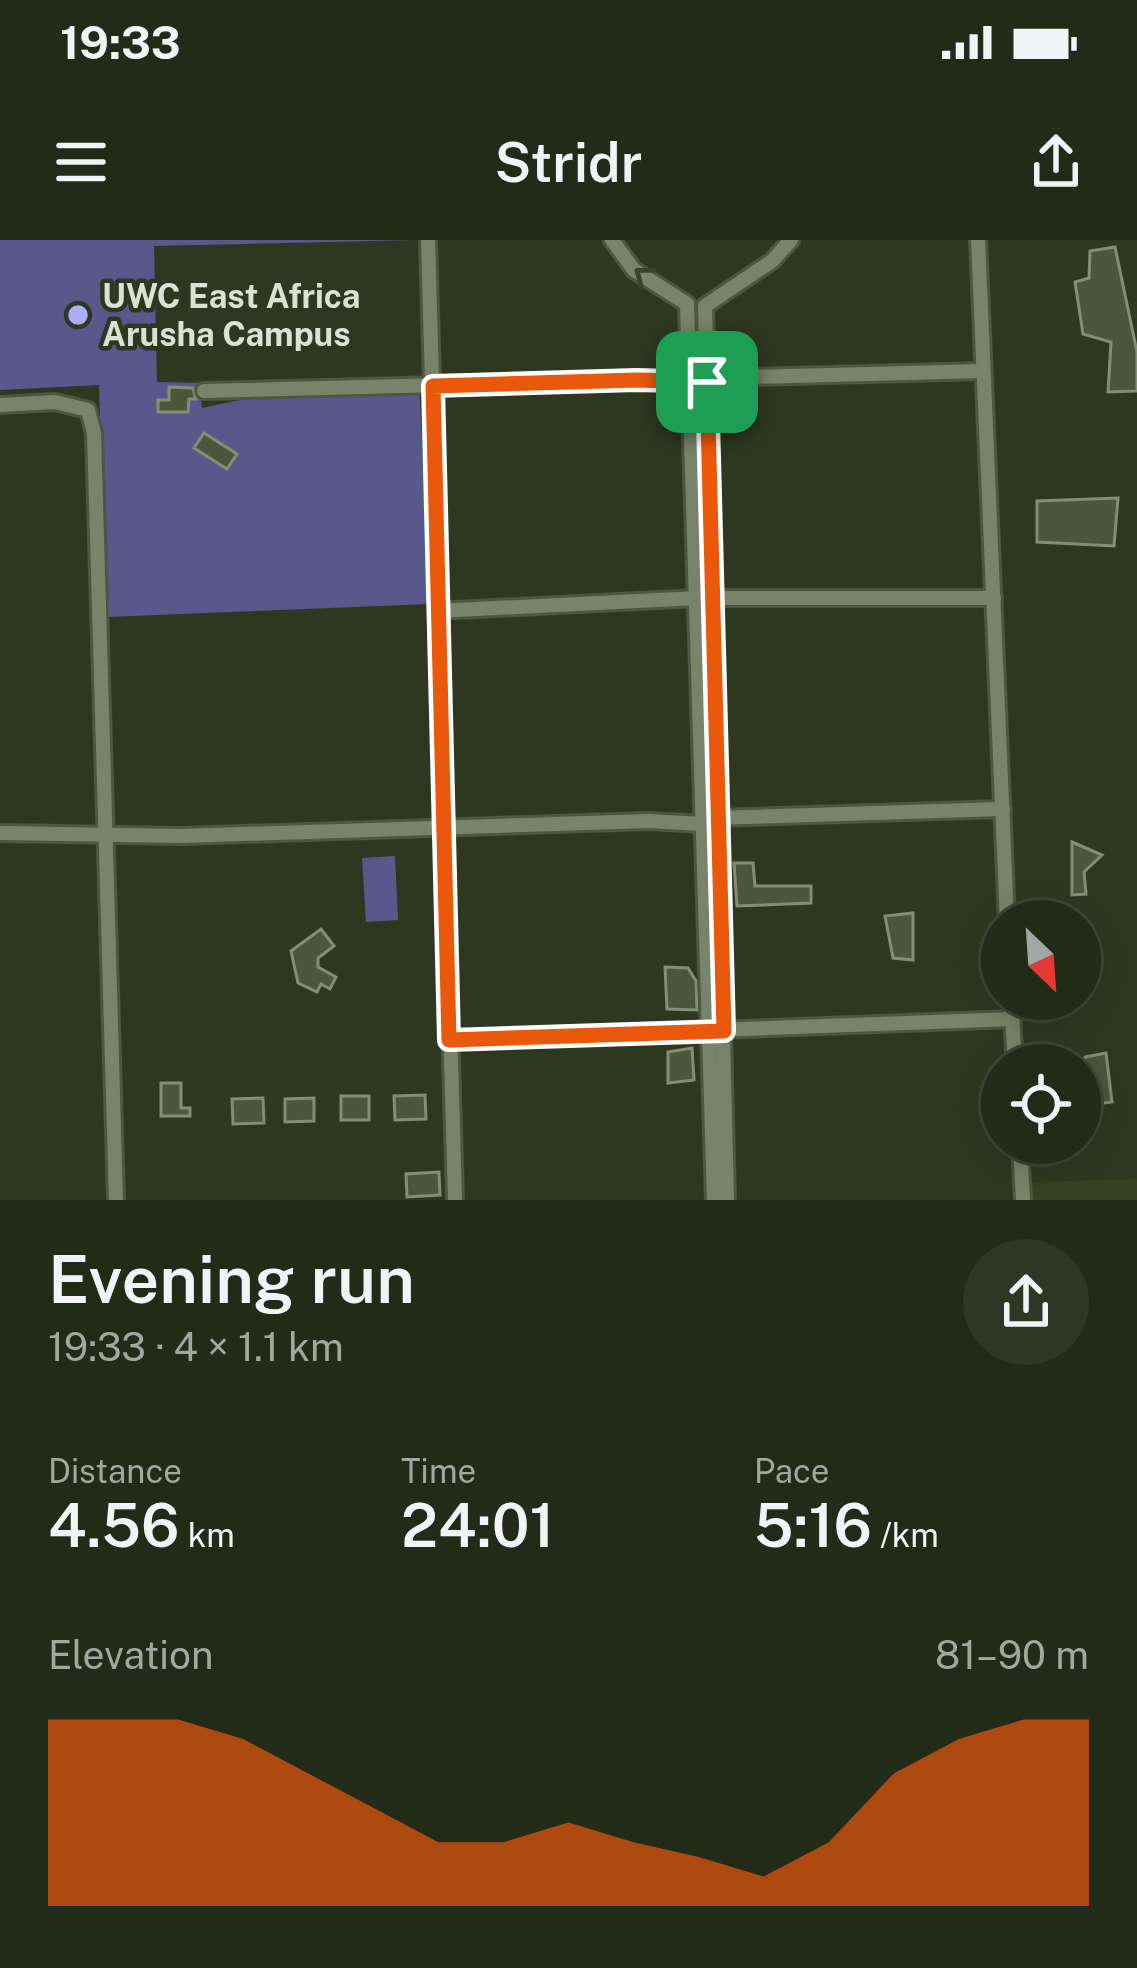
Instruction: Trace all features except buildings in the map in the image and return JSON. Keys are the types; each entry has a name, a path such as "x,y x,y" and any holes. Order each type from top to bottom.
{"street":[{"path":"428,240 455,1200"},
{"path":"612,240 634,270 687,304 705,306 772,261 791,240"},
{"path":"978,240 1006,900"},
{"path":"687,304 699,382"},
{"path":"705,306 699,382 709,820 727,1200"},
{"path":"204,391 699,382 776,375 982,371"},
{"path":"0,405 76,403 92,419 116,1200"},
{"path":"436,611 706,598 994,598"},
{"path":"0,833 441,829 1003,809"},
{"path":"449,1040 987,1020"},
{"path":"714,1200 716,1031"},
{"path":"1021,1164 1023,1200"}],"shaded area":[{"path":"0,240 413,240 154,246 157,382 201,383 201,388 187,388 178,397 177,387 169,388 177,412 188,412 189,399 201,399 202,408 250,398 250,382 419,381 430,604 106,617 99,385 0,390"},
{"path":"395,856 398,920 366,922 362,858"},
{"path":"1137,1179 1137,1200 1031,1200 1030,1182"}],"place":[{"name":"UWC East Africa Arusha Campus","path":"78,315"}],"route":[{"path":"707,382 724,1031 579,1032 449,1040 433,386 707,382"}]}
